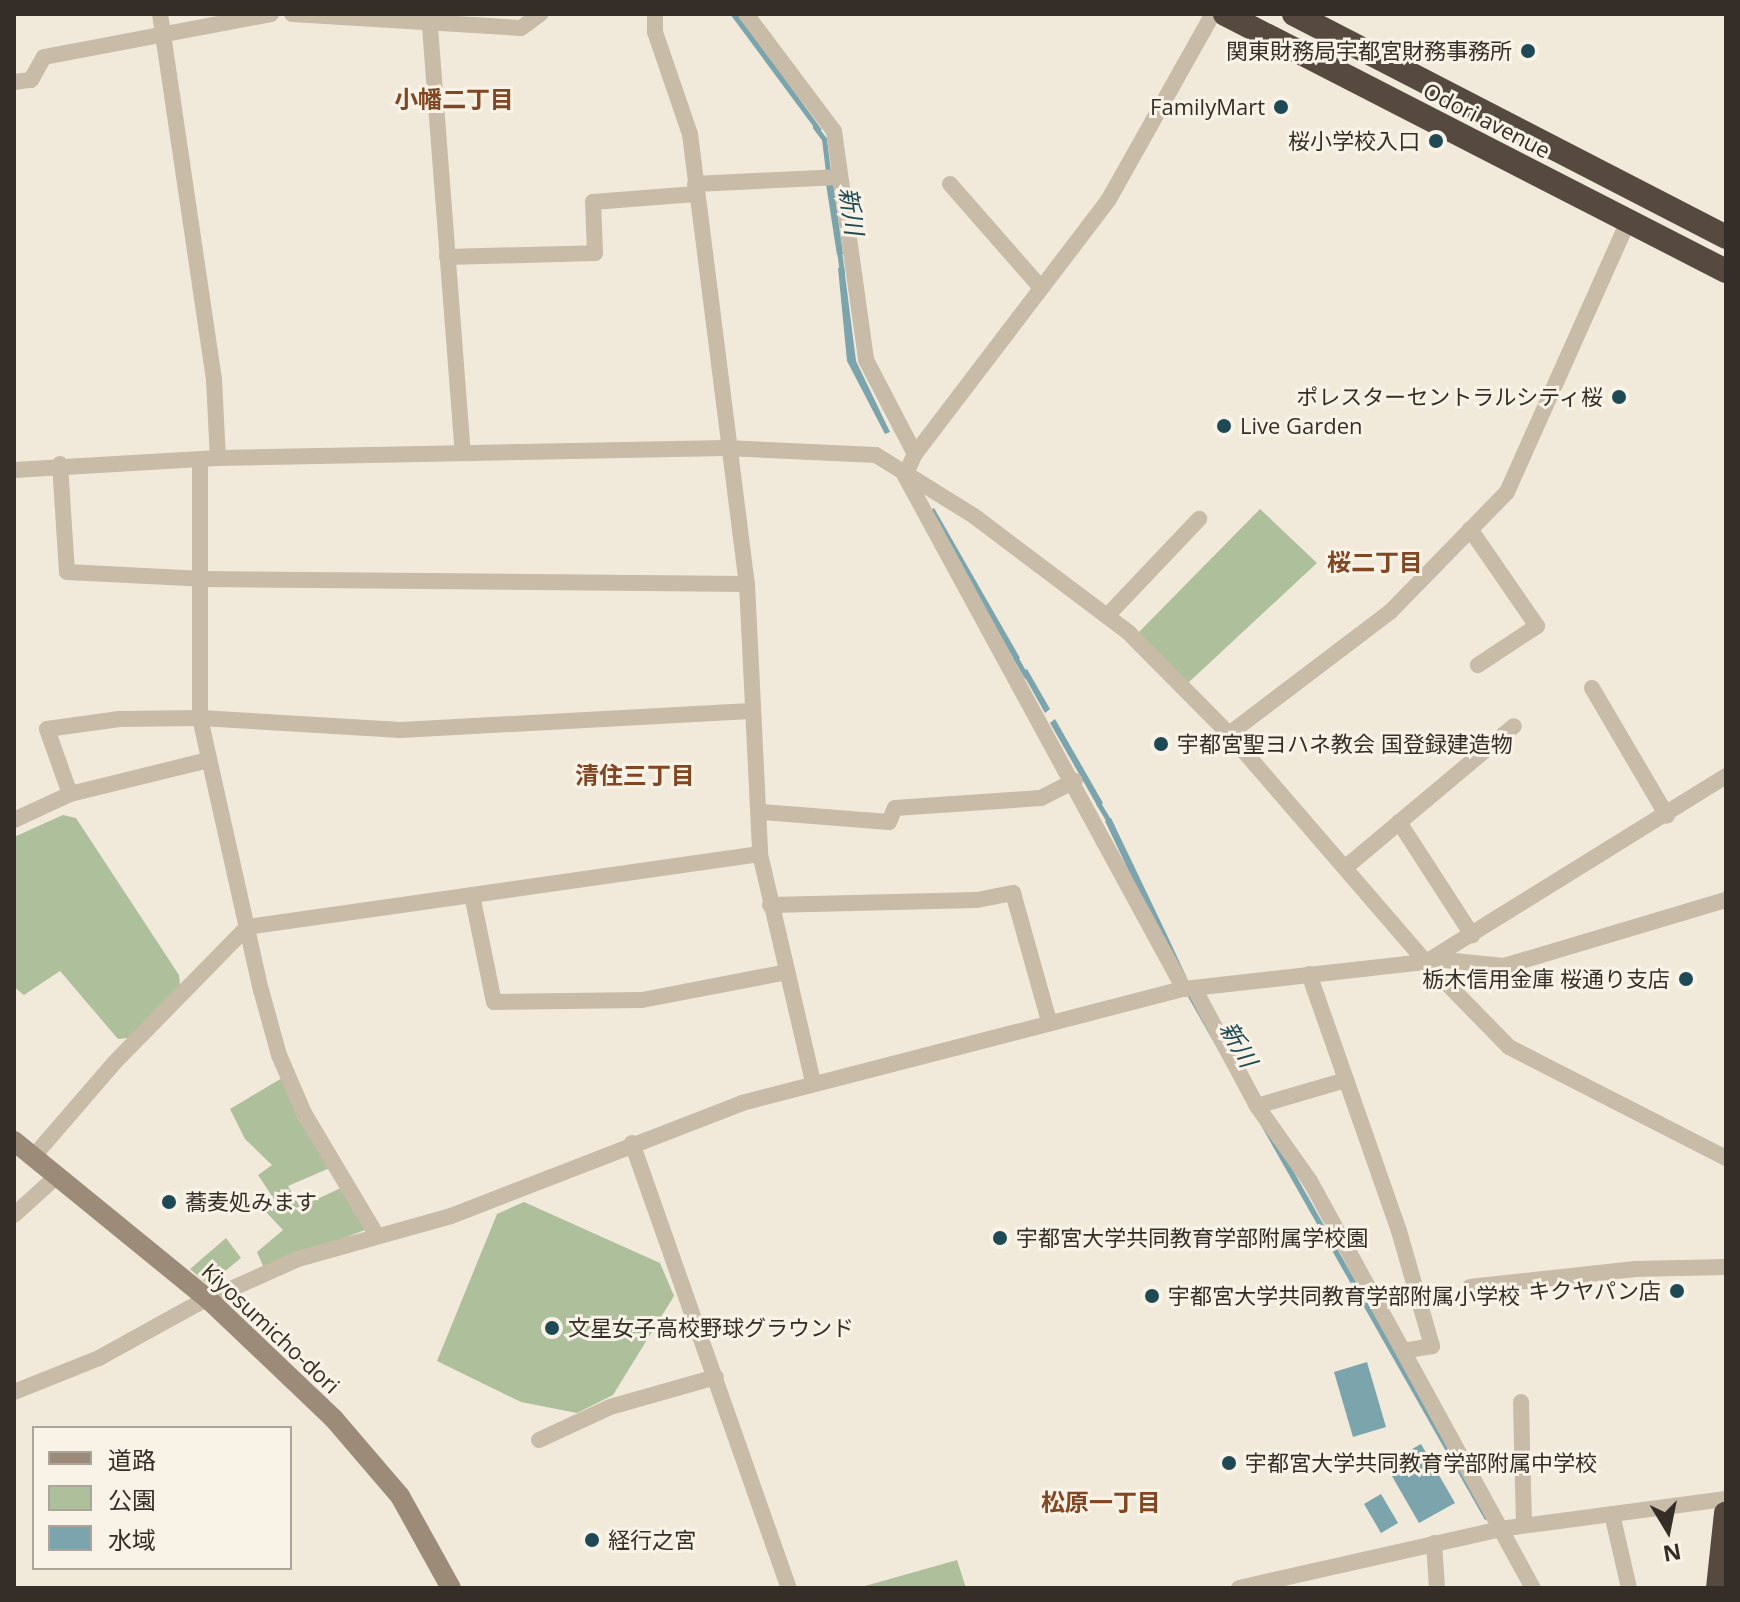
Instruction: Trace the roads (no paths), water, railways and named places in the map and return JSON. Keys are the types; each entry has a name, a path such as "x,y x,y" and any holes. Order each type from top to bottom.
{"highway":[{"name":"Odori avenue","path":"1225,14 1726,271"},
{"name":"Odori avenue","path":"1295,14 1726,237"},
{"path":"1718,1588 1725,1528"}],"street":[{"path":"160,14 214,380 218,458"},
{"path":"14,82 31,80 44,57 271,14"},
{"path":"292,14 521,28 540,14"},
{"path":"655,14 655,32 690,134 726,448 747,584 750,711 761,812 760,854 813,1082"},
{"path":"746,14 834,131 866,360 915,454"},
{"path":"905,476 915,454 1109,199 1213,14"},
{"path":"429,20 463,453"},
{"path":"447,257 595,253 593,202 695,189 839,177"},
{"path":"950,184 1041,288"},
{"path":"1229,734 1391,611 1470,529 1514,477 1628,221"},
{"path":"14,470 60,464 218,458 726,448 876,455 905,476 974,516 1107,616 1229,734 1426,962 1509,1047 1726,1158"},
{"path":"200,461 203,579 200,718 208,760 279,1055 304,1113 377,1236"},
{"path":"60,464 67,572 203,579 747,584"},
{"path":"905,476 1257,1106 1310,1181 1533,1588"},
{"path":"1107,616 1199,519"},
{"path":"1470,529 1537,626 1478,665"},
{"path":"1592,688 1667,816"},
{"path":"70,794 47,729 119,719 200,718 401,730 750,711"},
{"path":"1346,867 1514,726"},
{"path":"14,820 70,794 208,760"},
{"path":"1426,962 1667,816 1726,776"},
{"path":"761,812 889,822 895,808 1041,798 1075,781"},
{"path":"1399,822 1472,935"},
{"path":"33,1157 114,1063 247,927 760,854"},
{"path":"770,905 977,900 1013,893 1049,1021"},
{"path":"472,895 494,1002 642,1000 787,972"},
{"path":"14,1392 99,1358 208,1299 317,1252 484,1204 632,1143 813,1082 1190,988 1451,958 1482,967 1504,966 1726,900"},
{"path":"1309,974 1399,1231 1432,1346 1405,1351"},
{"path":"1257,1106 1346,1080"},
{"name":"Kiyosumicho-dori","path":"14,1141 208,1299 374,1462 451,1588"},
{"path":"632,1143 789,1588"},
{"path":"14,1215 57,1176"},
{"path":"1470,1287 1635,1269 1726,1267"},
{"path":"539,1440 610,1407 716,1377"},
{"path":"1521,1402 1524,1525"},
{"path":"1239,1588 1500,1529 1726,1499"},
{"path":"1612,1514 1629,1588"},
{"path":"1434,1543 1437,1588"}],"water":[{"path":"730,14 738,14 822,130 816,130"},
{"path":"833,183 843,254 837,255 826,184"},
{"path":"844,267 856,361 890,432 885,434 847,361 838,268"},
{"path":"934,508 1020,658 1015,661 929,511"},
{"path":"1027,669 1050,709 1045,713 1022,672"},
{"path":"1055,719 1103,803 1098,807 1050,723"},
{"path":"1111,818 1186,976 1180,979 1105,821"},
{"path":"1193,993 1489,1518 1485,1520 1187,995"},
{"path":"1367,1362 1386,1427 1353,1437 1334,1372"},
{"path":"1421,1444 1455,1503 1419,1523 1385,1464"},
{"path":"1381,1494 1398,1523 1381,1533 1364,1504"}],"waterway":[{"name":"新川","path":"815,127 824,139 828,174"},
{"name":"新川","path":"839,251 842,273"},
{"name":"新川","path":"1015,657 1026,676"},
{"name":"新川","path":"1098,803 1111,825"}],"place":[{"name":"関東財務局宇都宮財務事務所","path":"1528,51"},
{"name":"FamilyMart","path":"1281,107"},
{"name":"桜小学校入口","path":"1436,141"},
{"name":"ポレスターセントラルシティ桜","path":"1619,397"},
{"name":"Live Garden","path":"1224,426"},
{"name":"宇都宮聖ヨハネ教会 国登録建造物","path":"1161,744"},
{"name":"栃木信用金庫 桜通り支店","path":"1686,979"},
{"name":"蕎麦処みます","path":"169,1202"},
{"name":"宇都宮大学共同教育学部附属学校園","path":"1000,1238"},
{"name":"キクヤパン店","path":"1677,1291"},
{"name":"宇都宮大学共同教育学部附属小学校","path":"1152,1296"},
{"name":"文星女子高校野球グラウンド","path":"552,1328"},
{"name":"宇都宮大学共同教育学部附属中学校","path":"1229,1463"},
{"name":"経行之宮","path":"592,1540"}],"district":[{"name":"小幡二丁目","path":"454,99"},
{"name":"桜二丁目","path":"1375,562"},
{"name":"清住三丁目","path":"635,775"},
{"name":"松原一丁目","path":"1101,1502"}]}
